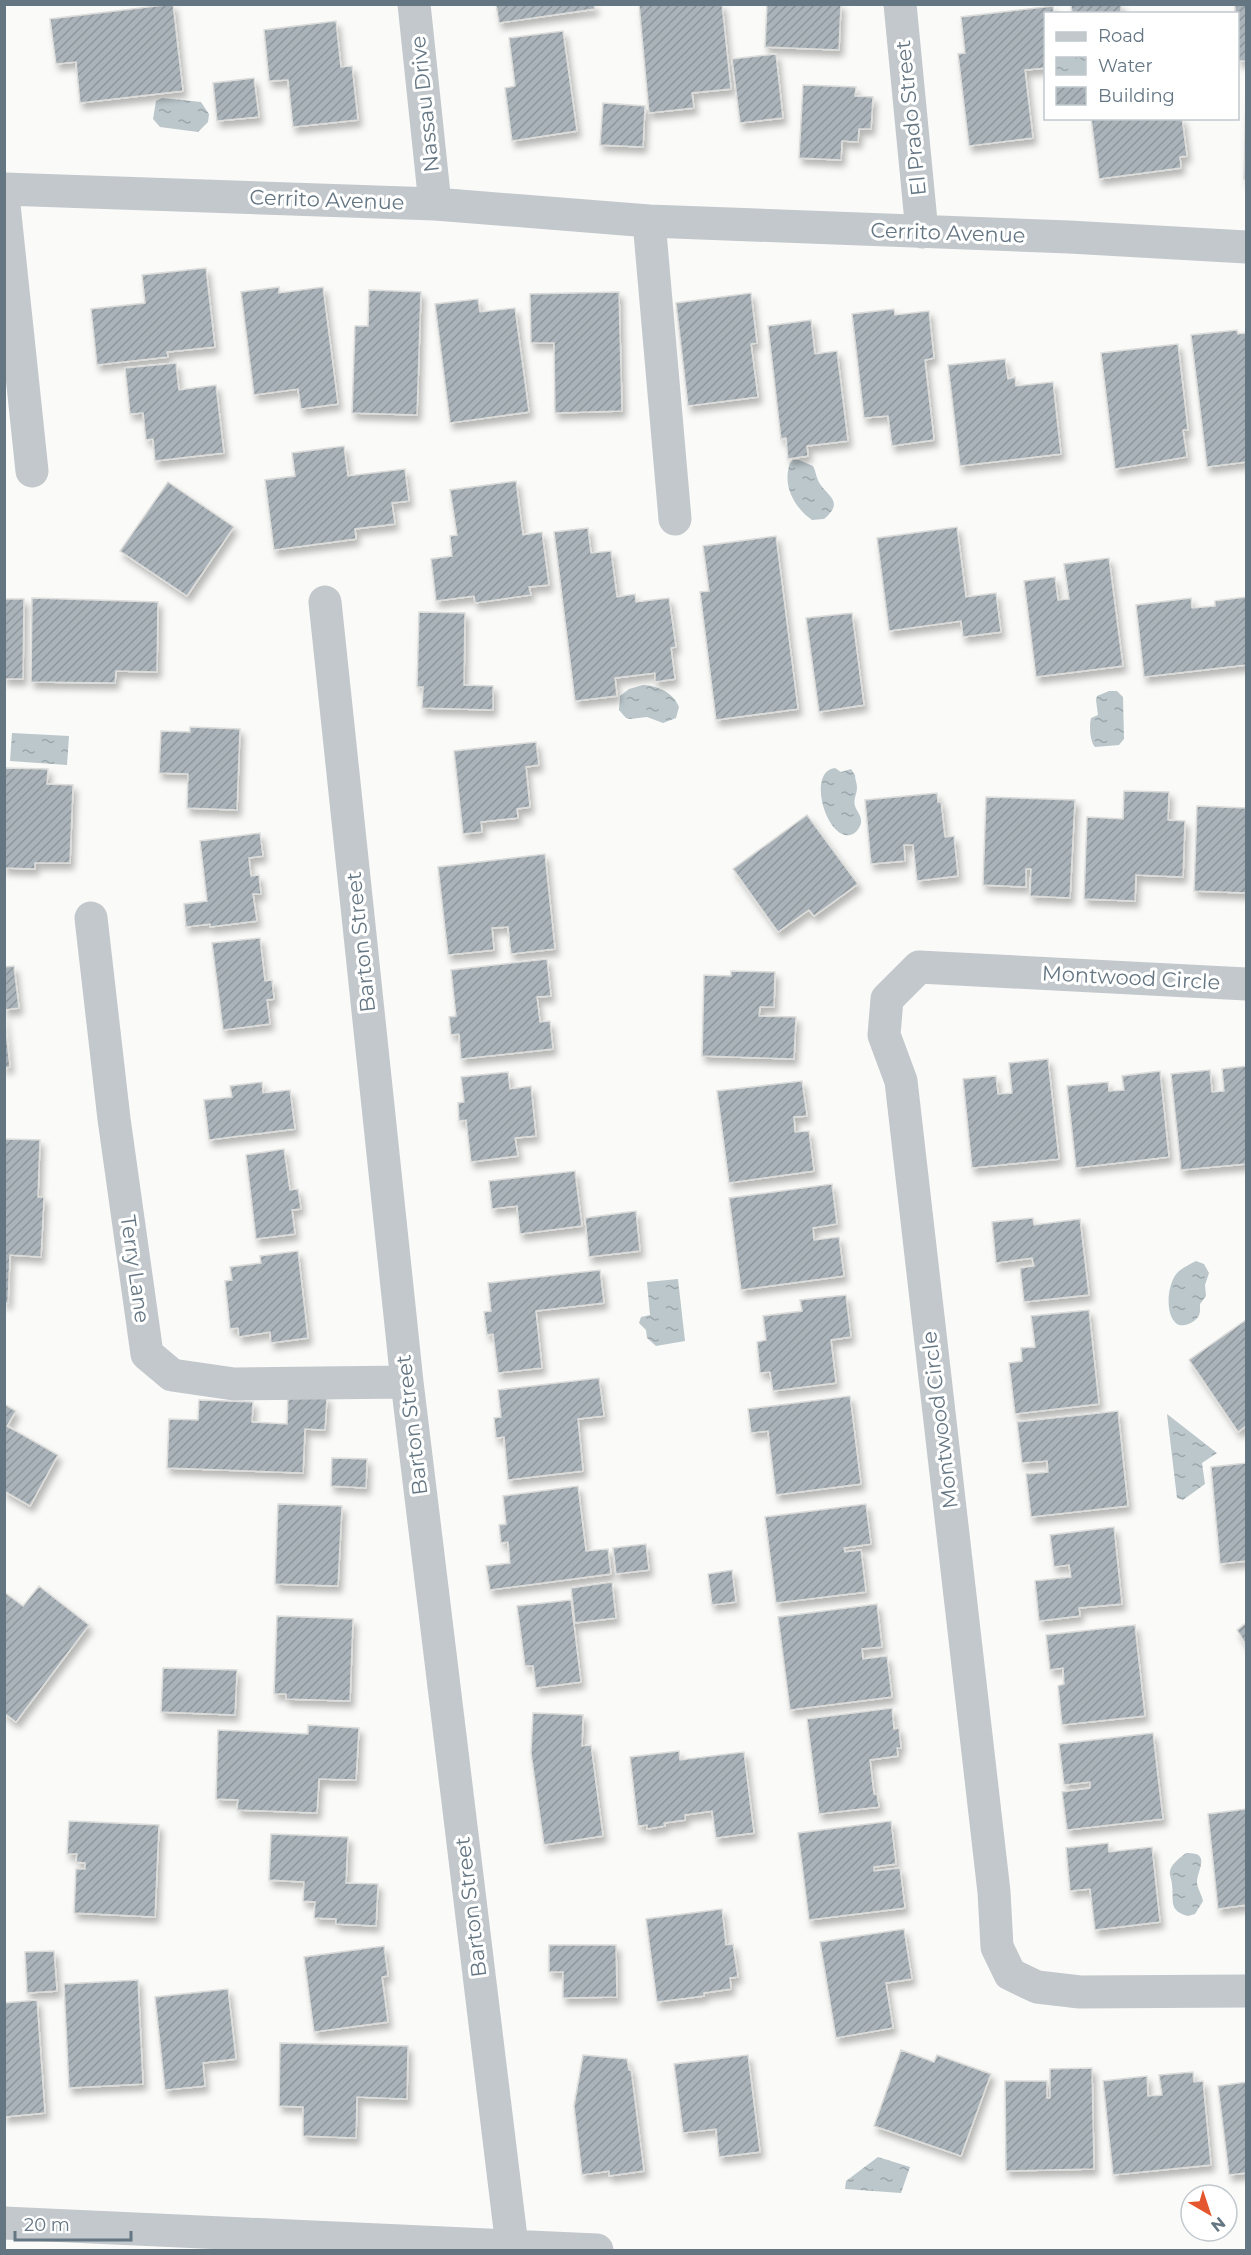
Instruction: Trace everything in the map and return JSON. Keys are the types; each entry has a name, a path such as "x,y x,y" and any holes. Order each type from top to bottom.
{"street":[{"name":"Nassau Drive","path":"414,4 435,204"},
{"name":"El Prado Street","path":"900,4 922,232"},
{"name":"Cerrito Avenue","path":"4,189 435,204 649,221 1246,247"},
{"path":"4,205 32,471"},
{"path":"649,221 675,519"},
{"name":"Barton Street","path":"325,602 407,1382 512,2246"},
{"name":"Terry Lane","path":"91,918 114,1119 147,1353 172,1375 234,1384 407,1382"},
{"name":"Montwood Circle","path":"1246,984 920,967 887,999 884,1035 901,1081 994,1892 997,1947 1010,1974 1037,1987 1080,1992 1246,1991"},
{"path":"4,2223 176,2241 512,2246 597,2250"}],"water":[{"path":"162,98 201,102 209,114 208,122 198,132 160,127 153,119 156,101"},
{"path":"793,460 813,466 820,484 833,500 833,508 824,519 812,520 800,509 791,495 788,472"},
{"path":"643,685 659,688 673,697 679,707 676,718 663,723 647,717 626,718 619,710 620,696 629,689"},
{"path":"1109,691 1117,691 1123,697 1124,739 1119,745 1095,747 1090,734 1091,718 1098,715 1097,696"},
{"path":"12,733 69,736 67,765 10,761"},
{"path":"835,768 841,772 851,769 855,775 857,788 855,803 861,823 853,834 844,835 835,829 823,807 822,781 826,772"},
{"path":"1196,1261 1204,1264 1209,1273 1205,1285 1206,1296 1200,1304 1200,1314 1194,1321 1184,1325 1177,1324 1169,1309 1170,1288 1179,1271"},
{"path":"678,1279 685,1341 656,1346 647,1338 646,1330 639,1323 641,1317 650,1315 647,1282"},
{"path":"1167,1414 1217,1453 1202,1463 1205,1484 1183,1500 1177,1498"},
{"path":"1186,1853 1199,1855 1201,1859 1197,1882 1203,1901 1195,1914 1188,1916 1177,1911 1173,1904 1170,1873 1174,1863"},
{"path":"878,2157 910,2167 901,2193 845,2189 846,2181"}],"building":[{"path":"173,4 183,91 80,103 76,62 56,64 50,19"},
{"path":"496,4 594,4 595,9 499,23"},
{"path":"639,4 722,4 731,89 692,93 694,108 649,113"},
{"path":"767,4 841,4 839,50 765,47"},
{"path":"1071,4 1121,4 1121,12 1072,12"},
{"path":"1235,4 1246,4 1246,61 1239,61 1239,12 1235,12"},
{"path":"1053,6 1054,12 1044,12 1044,68 1025,70 1033,138 969,146 958,54 965,53 961,17"},
{"path":"336,21 341,67 352,66 358,120 293,127 288,80 269,81 264,30"},
{"path":"563,31 577,131 512,141 505,88 515,86 509,38"},
{"path":"776,54 783,118 740,123 732,59"},
{"path":"254,78 259,117 217,121 213,83"},
{"path":"803,85 856,87 855,96 873,97 871,129 859,129 858,142 842,141 841,160 799,158"},
{"path":"1246,95 1246,179 1244,179"},
{"path":"603,103 645,106 643,147 600,145"},
{"path":"1091,120 1182,120 1187,156 1180,157 1181,168 1099,179"},
{"path":"206,268 215,347 167,352 168,357 97,365 91,309 145,303 142,275"},
{"path":"279,287 279,293 323,287 338,404 301,409 298,389 254,395 241,292"},
{"path":"369,290 421,292 417,415 352,413 355,326 368,326"},
{"path":"619,292 622,411 555,413 554,343 531,343 530,294"},
{"path":"751,293 757,343 751,344 758,397 688,406 676,303"},
{"path":"478,299 480,312 515,308 529,412 450,423 435,304"},
{"path":"894,309 895,315 929,311 934,358 925,360 934,440 892,446 888,416 864,418 852,314"},
{"path":"811,320 815,354 837,351 848,441 807,446 808,456 788,459 786,438 781,439 768,326"},
{"path":"1237,330 1238,334 1246,333 1246,462 1207,467 1191,335"},
{"path":"1178,344 1188,430 1183,430 1187,457 1115,469 1101,353"},
{"path":"1005,359 1008,379 1015,377 1016,386 1053,382 1061,454 960,466 948,365"},
{"path":"176,363 179,390 216,385 224,453 155,461 153,439 146,440 143,413 130,414 125,368"},
{"path":"344,446 348,476 405,469 409,501 392,503 395,524 355,529 356,539 274,550 265,480 295,476 292,453"},
{"path":"516,481 523,535 542,532 549,585 529,587 531,595 475,603 474,596 436,601 431,559 452,556 450,536 457,535 450,490"},
{"path":"168,482 234,527 187,596 120,551"},
{"path":"957,527 966,597 996,593 1001,632 963,637 961,621 889,631 877,538"},
{"path":"588,528 591,553 611,551 617,597 635,594 636,602 669,598 676,647 671,648 675,679 655,682 655,673 615,678 617,696 575,701 554,532"},
{"path":"776,536 798,709 716,720 700,592 709,591 703,546"},
{"path":"1109,558 1123,666 1036,677 1024,581 1055,577 1058,600 1069,599 1064,564"},
{"path":"1246,597 1246,665 1144,677 1136,605 1191,598 1192,608 1215,606 1215,601"},
{"path":"32,598 158,602 157,672 116,671 115,683 31,682"},
{"path":"4,599 24,599 23,679 4,679"},
{"path":"419,612 465,613 464,685 493,686 493,710 422,708 423,687 417,687"},
{"path":"852,613 864,705 819,712 806,618"},
{"path":"190,727 240,729 237,810 187,808 188,774 159,773 161,731 190,732"},
{"path":"536,742 539,765 526,767 530,807 517,809 518,818 481,822 482,832 463,834 454,751"},
{"path":"4,768 48,769 47,784 73,785 70,863 35,863 35,869 4,868"},
{"path":"1124,791 1169,792 1168,820 1185,821 1183,877 1136,875 1135,901 1084,899 1087,817 1123,819"},
{"path":"937,793 938,802 941,802 945,837 954,836 958,876 917,881 913,845 904,845 905,861 871,864 865,800"},
{"path":"986,797 1075,800 1070,898 1030,896 1031,869 1026,869 1026,887 983,885"},
{"path":"1197,806 1246,808 1246,893 1194,891"},
{"path":"807,815 858,884 814,916 809,910 778,932 733,869"},
{"path":"260,833 263,856 249,858 251,876 259,875 261,894 253,894 257,921 210,927 210,924 186,927 184,904 207,901 200,841"},
{"path":"545,854 555,949 511,954 508,927 492,928 494,950 448,955 438,867"},
{"path":"260,938 265,981 272,980 274,999 267,1000 270,1024 223,1030 212,943"},
{"path":"547,959 551,996 537,997 540,1022 550,1021 553,1049 461,1059 459,1034 451,1035 449,1017 456,1016 451,970"},
{"path":"14,966 19,1008 4,1010 4,967"},
{"path":"731,971 775,972 774,1007 760,1007 759,1016 796,1017 794,1059 702,1056 704,975 731,976"},
{"path":"4,1013 10,1067 4,1068"},
{"path":"1048,1059 1059,1159 972,1168 963,1079 996,1076 998,1094 1012,1093 1009,1063"},
{"path":"1246,1066 1246,1164 1181,1170 1171,1074 1210,1070 1212,1092 1224,1091 1222,1069"},
{"path":"1160,1071 1169,1157 1076,1168 1067,1086 1108,1082 1109,1091 1124,1090 1122,1076"},
{"path":"508,1072 510,1089 531,1086 536,1136 515,1138 518,1156 471,1162 466,1120 459,1121 458,1103 464,1102 461,1077"},
{"path":"802,1081 807,1116 794,1117 795,1132 809,1131 814,1171 729,1183 717,1091"},
{"path":"262,1082 263,1093 290,1090 295,1129 209,1140 204,1100 232,1097 230,1086"},
{"path":"4,1139 40,1140 38,1197 44,1197 41,1257 10,1255 8,1303 4,1303"},
{"path":"284,1149 290,1190 298,1189 301,1209 292,1210 295,1234 256,1239 246,1155"},
{"path":"575,1171 582,1226 520,1234 517,1206 492,1209 489,1181"},
{"path":"832,1184 837,1224 813,1228 814,1240 839,1237 844,1276 741,1290 729,1198"},
{"path":"636,1211 640,1251 589,1257 585,1218"},
{"path":"1033,1218 1034,1225 1080,1219 1089,1295 1024,1302 1020,1268 1034,1266 1032,1258 996,1263 992,1222"},
{"path":"298,1251 308,1338 271,1343 270,1332 239,1337 238,1328 230,1329 225,1281 232,1280 230,1267 261,1263 260,1256"},
{"path":"600,1270 604,1303 536,1311 542,1368 498,1373 493,1334 487,1335 484,1312 491,1311 488,1283"},
{"path":"846,1295 851,1337 831,1340 836,1383 773,1391 770,1372 760,1373 757,1342 766,1340 763,1316 802,1311 800,1300"},
{"path":"1089,1310 1099,1404 1015,1414 1009,1363 1022,1361 1021,1348 1035,1347 1031,1316"},
{"path":"1246,1320 1246,1426 1238,1432 1189,1360"},
{"path":"599,1378 604,1416 578,1419 583,1471 508,1480 504,1437 496,1438 494,1418 501,1417 498,1390"},
{"path":"288,1395 327,1397 325,1430 305,1429 303,1473 167,1468 169,1419 198,1420 199,1400 253,1402 252,1422 287,1424"},
{"path":"850,1396 861,1484 776,1495 768,1431 751,1433 748,1409"},
{"path":"4,1404 16,1411 7,1426 58,1455 30,1506 4,1491"},
{"path":"1118,1411 1128,1506 1031,1517 1026,1474 1048,1472 1047,1461 1022,1463 1017,1422"},
{"path":"332,1458 367,1459 366,1488 331,1486"},
{"path":"1246,1463 1246,1561 1220,1564 1211,1467"},
{"path":"578,1486 586,1551 608,1549 611,1574 490,1590 486,1566 510,1563 508,1542 501,1543 499,1525 506,1524 503,1496"},
{"path":"278,1504 342,1506 338,1586 275,1584"},
{"path":"866,1504 871,1544 844,1548 845,1552 861,1550 866,1592 776,1603 765,1517"},
{"path":"1114,1527 1122,1604 1079,1608 1080,1616 1039,1621 1035,1581 1071,1577 1069,1565 1054,1567 1050,1535"},
{"path":"646,1544 649,1570 616,1574 613,1548"},
{"path":"732,1570 736,1602 712,1605 708,1574"},
{"path":"612,1582 616,1618 575,1623 571,1588"},
{"path":"39,1586 89,1625 16,1722 4,1713 4,1592 23,1606"},
{"path":"571,1600 581,1682 536,1688 533,1666 525,1666 517,1606"},
{"path":"877,1604 882,1647 862,1649 863,1659 887,1656 892,1697 790,1710 778,1617"},
{"path":"277,1616 353,1619 350,1701 286,1699 286,1694 274,1694"},
{"path":"1246,1623 1246,1645 1237,1630"},
{"path":"1135,1625 1145,1716 1062,1725 1058,1686 1064,1684 1063,1668 1050,1670 1046,1635"},
{"path":"163,1668 237,1670 235,1715 161,1712"},
{"path":"892,1708 894,1729 899,1728 901,1748 897,1748 898,1756 870,1760 874,1794 877,1794 879,1807 819,1814 807,1719"},
{"path":"533,1713 583,1715 582,1746 591,1745 603,1836 544,1845 531,1753"},
{"path":"308,1725 359,1728 356,1780 319,1779 317,1813 237,1810 238,1800 216,1799 218,1730 308,1734"},
{"path":"1153,1733 1163,1819 1067,1830 1062,1792 1090,1788 1090,1782 1064,1785 1059,1744"},
{"path":"679,1751 680,1760 744,1752 754,1833 716,1838 712,1811 685,1815 685,1820 664,1823 665,1826 647,1829 647,1825 638,1826 630,1757"},
{"path":"1246,1809 1246,1905 1218,1909 1208,1814"},
{"path":"69,1821 159,1825 155,1917 74,1913 76,1869 85,1869 85,1863 76,1862 77,1854 67,1854"},
{"path":"891,1821 896,1864 874,1867 874,1871 900,1868 905,1908 809,1920 798,1833"},
{"path":"271,1834 348,1837 346,1883 378,1884 376,1926 336,1924 336,1919 314,1918 315,1902 303,1901 304,1882 269,1880"},
{"path":"1108,1843 1109,1852 1152,1847 1160,1922 1095,1930 1090,1889 1070,1891 1066,1848"},
{"path":"722,1909 726,1945 733,1944 738,1977 730,1978 731,1989 704,1993 704,1996 657,2002 646,1919"},
{"path":"904,1929 912,1979 886,1983 893,2028 836,2038 820,1942"},
{"path":"549,1945 616,1945 617,1997 563,1998 563,1972 549,1972"},
{"path":"384,1946 388,1976 382,1977 388,2022 314,2032 304,1957"},
{"path":"54,1951 57,1991 27,1993 25,1952"},
{"path":"138,1980 143,2084 69,2088 64,1984"},
{"path":"228,1989 236,2059 203,2063 205,2086 165,2090 155,1997"},
{"path":"37,2000 45,2113 4,2117 4,2003"},
{"path":"280,2043 408,2046 407,2099 357,2097 356,2138 303,2136 303,2107 279,2106"},
{"path":"901,2050 934,2062 937,2055 991,2074 961,2156 874,2126"},
{"path":"583,2055 627,2059 629,2070 631,2069 644,2171 609,2176 609,2171 582,2175 574,2106"},
{"path":"748,2055 760,2152 719,2157 716,2129 683,2133 674,2064"},
{"path":"1092,2068 1094,2169 1006,2171 1005,2081 1047,2081 1047,2098 1050,2098 1050,2069"},
{"path":"1193,2072 1194,2082 1203,2081 1211,2165 1113,2175 1103,2081 1147,2076 1148,2096 1162,2095 1159,2075"},
{"path":"1246,2082 1246,2173 1229,2175 1218,2086"}]}
